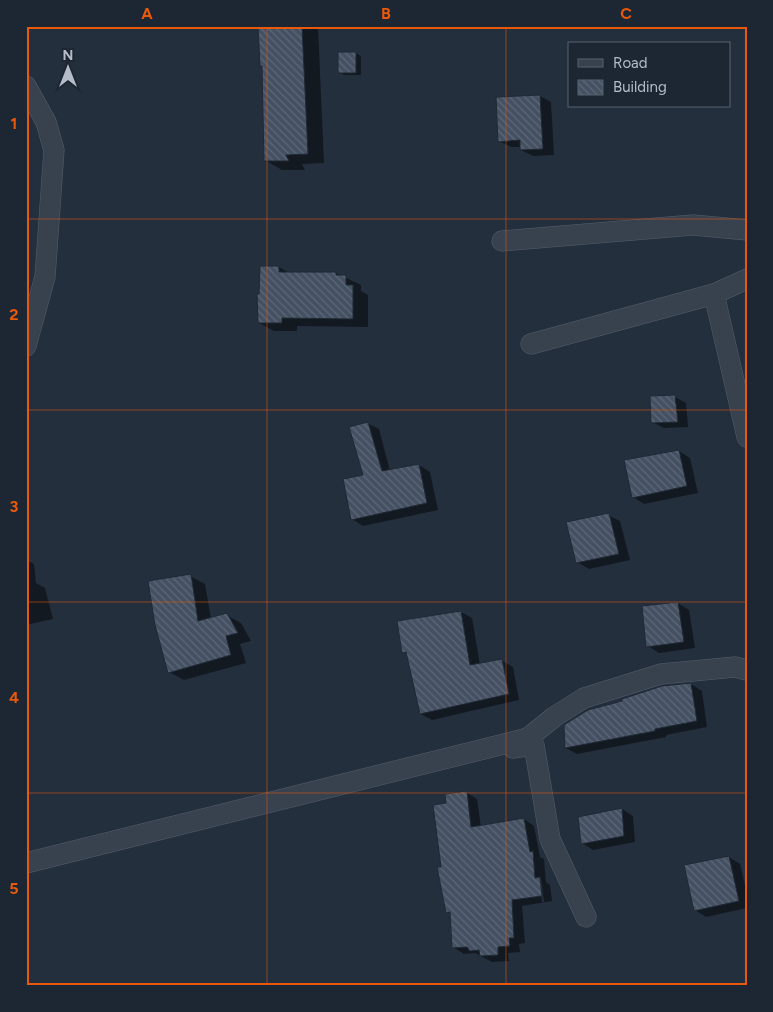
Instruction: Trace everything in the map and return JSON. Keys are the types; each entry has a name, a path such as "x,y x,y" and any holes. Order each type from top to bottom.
{"street":[{"path":"26,86 46,122 54,150 45,278 26,346"},
{"path":"502,241 693,225 747,230"},
{"path":"531,344 714,294 747,279"},
{"path":"714,294 747,437"},
{"path":"26,863 528,738 554,717 584,698 661,674 735,667 747,670"},
{"path":"432,762 534,745 550,839 586,917"}],"building":[{"path":"258,26 302,26 308,154 286,155 289,161 264,161 262,66 260,66"},
{"path":"338,52 356,52 356,73 338,73"},
{"path":"540,95 543,149 520,150 520,140 498,142 496,97"},
{"path":"260,266 279,266 279,272 336,272 336,275 346,275 346,285 353,285 353,319 282,318 282,323 258,323 257,294 259,294"},
{"path":"675,395 678,422 651,423 650,396"},
{"path":"368,422 382,471 419,464 427,503 351,520 343,479 363,475 349,427"},
{"path":"679,450 687,486 632,498 624,460"},
{"path":"609,513 619,554 576,563 566,522"},
{"path":"191,574 198,621 227,613 238,633 226,636 231,655 168,673 155,625 148,581"},
{"path":"678,602 684,642 646,647 642,606"},
{"path":"461,611 470,665 502,659 509,694 420,714 406,652 402,653 397,621"},
{"path":"691,683 697,721 565,748 564,725 588,710 622,701 622,699 662,686"},
{"path":"467,791 471,827 524,818 530,852 533,851 535,878 540,877 542,896 512,900 514,938 509,938 510,946 498,947 498,955 480,956 479,950 470,951 467,947 452,948 450,912 446,913 437,867 441,867 433,805 446,803 445,794"},
{"path":"622,808 624,836 581,844 578,817"},
{"path":"729,856 739,901 694,911 684,865"}]}
